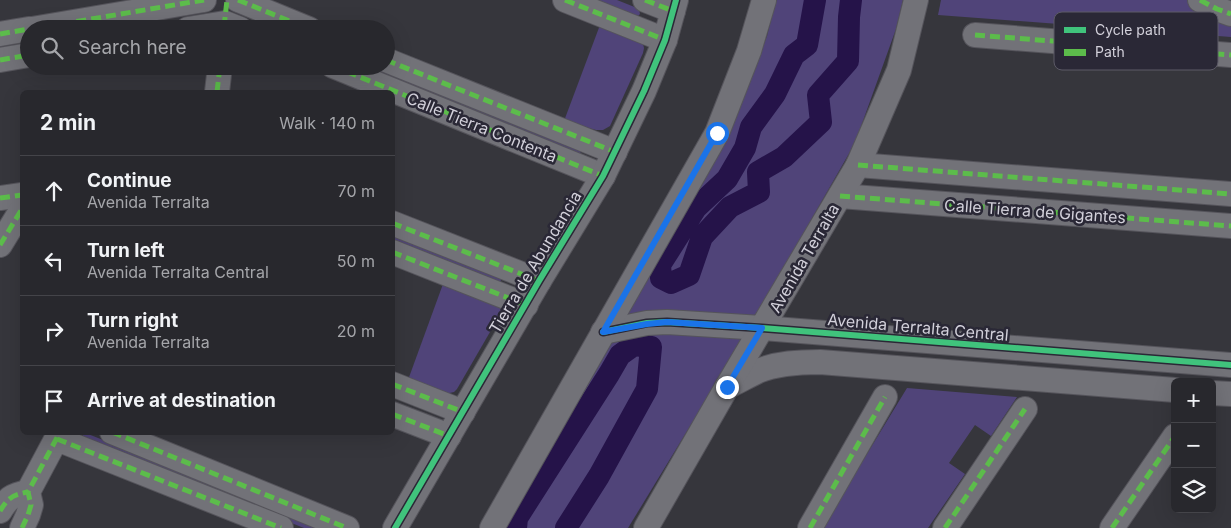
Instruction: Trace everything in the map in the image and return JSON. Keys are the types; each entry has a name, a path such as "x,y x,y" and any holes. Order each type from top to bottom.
{"street":[{"path":"84,20 204,0"},
{"path":"238,0 287,20"},
{"path":"565,0 666,40"},
{"path":"646,0 674,5"},
{"path":"492,528 717,133 749,51 764,0"},
{"name":"Avenida Terralta","path":"646,528 858,165 899,70 916,0"},
{"path":"1200,0 1231,14"},
{"name":"Tierra de Abundancia","path":"395,528 539,281 603,176 666,40 674,5"},
{"path":"0,34 20,31"},
{"path":"975,35 1054,41"},
{"path":"1218,54 1231,55"},
{"path":"0,60 20,57"},
{"name":"Calle Tierra Contenta","path":"395,64 615,152"},
{"path":"217,90 219,75"},
{"name":"Calle Tierra Contenta","path":"355,75 392,90"},
{"name":"Calle Tierra Contenta","path":"395,91 603,176"},
{"name":"Calle Tierra de Gigantes","path":"858,165 1231,194"},
{"path":"0,198 20,195"},
{"name":"Calle Tierra de Gigantes","path":"840,196 1231,226"},
{"path":"0,245 20,212"},
{"path":"395,224 539,281"},
{"path":"395,253 526,305"},
{"name":"Avenida Terralta Central","path":"603,332 667,322 1231,365"},
{"path":"727,387 758,371 778,365 820,362 1171,390"},
{"path":"395,385 462,412"},
{"path":"1216,393 1231,394"},
{"path":"810,528 885,397"},
{"path":"945,528 1025,409"},
{"path":"395,415 449,436"},
{"path":"119,435 347,528"},
{"path":"22,528 31,505 28,492 58,436 281,528"},
{"path":"1112,528 1171,442"},
{"path":"0,511 7,501 15,495 28,492"}],"shaded area":[{"path":"590,0 617,0 637,8 640,14 635,17"},
{"path":"776,0 903,0 896,29 855,143 755,318 627,315 695,198 736,116 767,36"},
{"path":"941,0 1231,0 1231,37 1218,36 1218,12 1054,12 1054,24 938,15"},
{"path":"600,25 643,44 644,48 610,126 603,130 596,130 564,121"},
{"path":"395,74 578,147 581,149 579,154 379,75"},
{"path":"395,234 502,278 500,282 395,242"},
{"path":"443,284 496,304 500,308 501,313 457,389 454,392 445,394 408,380"},
{"path":"659,330 745,336 628,528 503,528 611,341"},
{"path":"907,388 1017,397 991,436 975,425 949,463 965,474 928,528 822,528"},
{"path":"83,435 91,435 325,528 304,528 85,441"}],"waterway":[{"path":"815,0 807,45 794,55 775,94 751,127 745,148 727,179 696,208 660,265 661,278 671,283 689,275 702,237 730,207 759,192 758,172 784,157 821,122 818,95 848,61 851,0"},
{"path":"516,528 517,518 620,355 634,345 651,347 647,389 599,476 566,528"}],"marked path":[{"path":"85,20 204,0"},
{"path":"225,20 227,0"},
{"path":"238,0 287,20"},
{"path":"565,0 665,40"},
{"path":"645,0 673,11"},
{"path":"1200,0 1231,14"},
{"path":"0,34 20,31"},
{"path":"975,35 1054,41"},
{"path":"1218,54 1231,55"},
{"path":"0,60 20,57"},
{"path":"395,64 615,152"},
{"path":"217,90 219,75"},
{"path":"355,75 392,90"},
{"path":"395,91 603,176"},
{"path":"858,165 1231,194"},
{"path":"0,198 20,195"},
{"path":"840,196 1231,226"},
{"path":"0,245 20,212"},
{"path":"395,224 539,281"},
{"path":"395,253 526,305"},
{"path":"395,385 463,412"},
{"path":"810,528 885,397"},
{"path":"945,528 1025,409"},
{"path":"395,415 449,436"},
{"path":"22,528 31,505 28,492 58,435"},
{"path":"119,435 347,528"},
{"path":"57,439 281,528"},
{"path":"1112,528 1171,442"},
{"path":"0,511 11,498 28,492"}],"cycle path":[{"path":"395,528 539,281 603,176 644,91 665,40 676,0"},
{"path":"603,332 647,323 667,322 1231,365"}],"route":[{"path":"717,133 603,332 667,322 762,328 727,387"}]}
